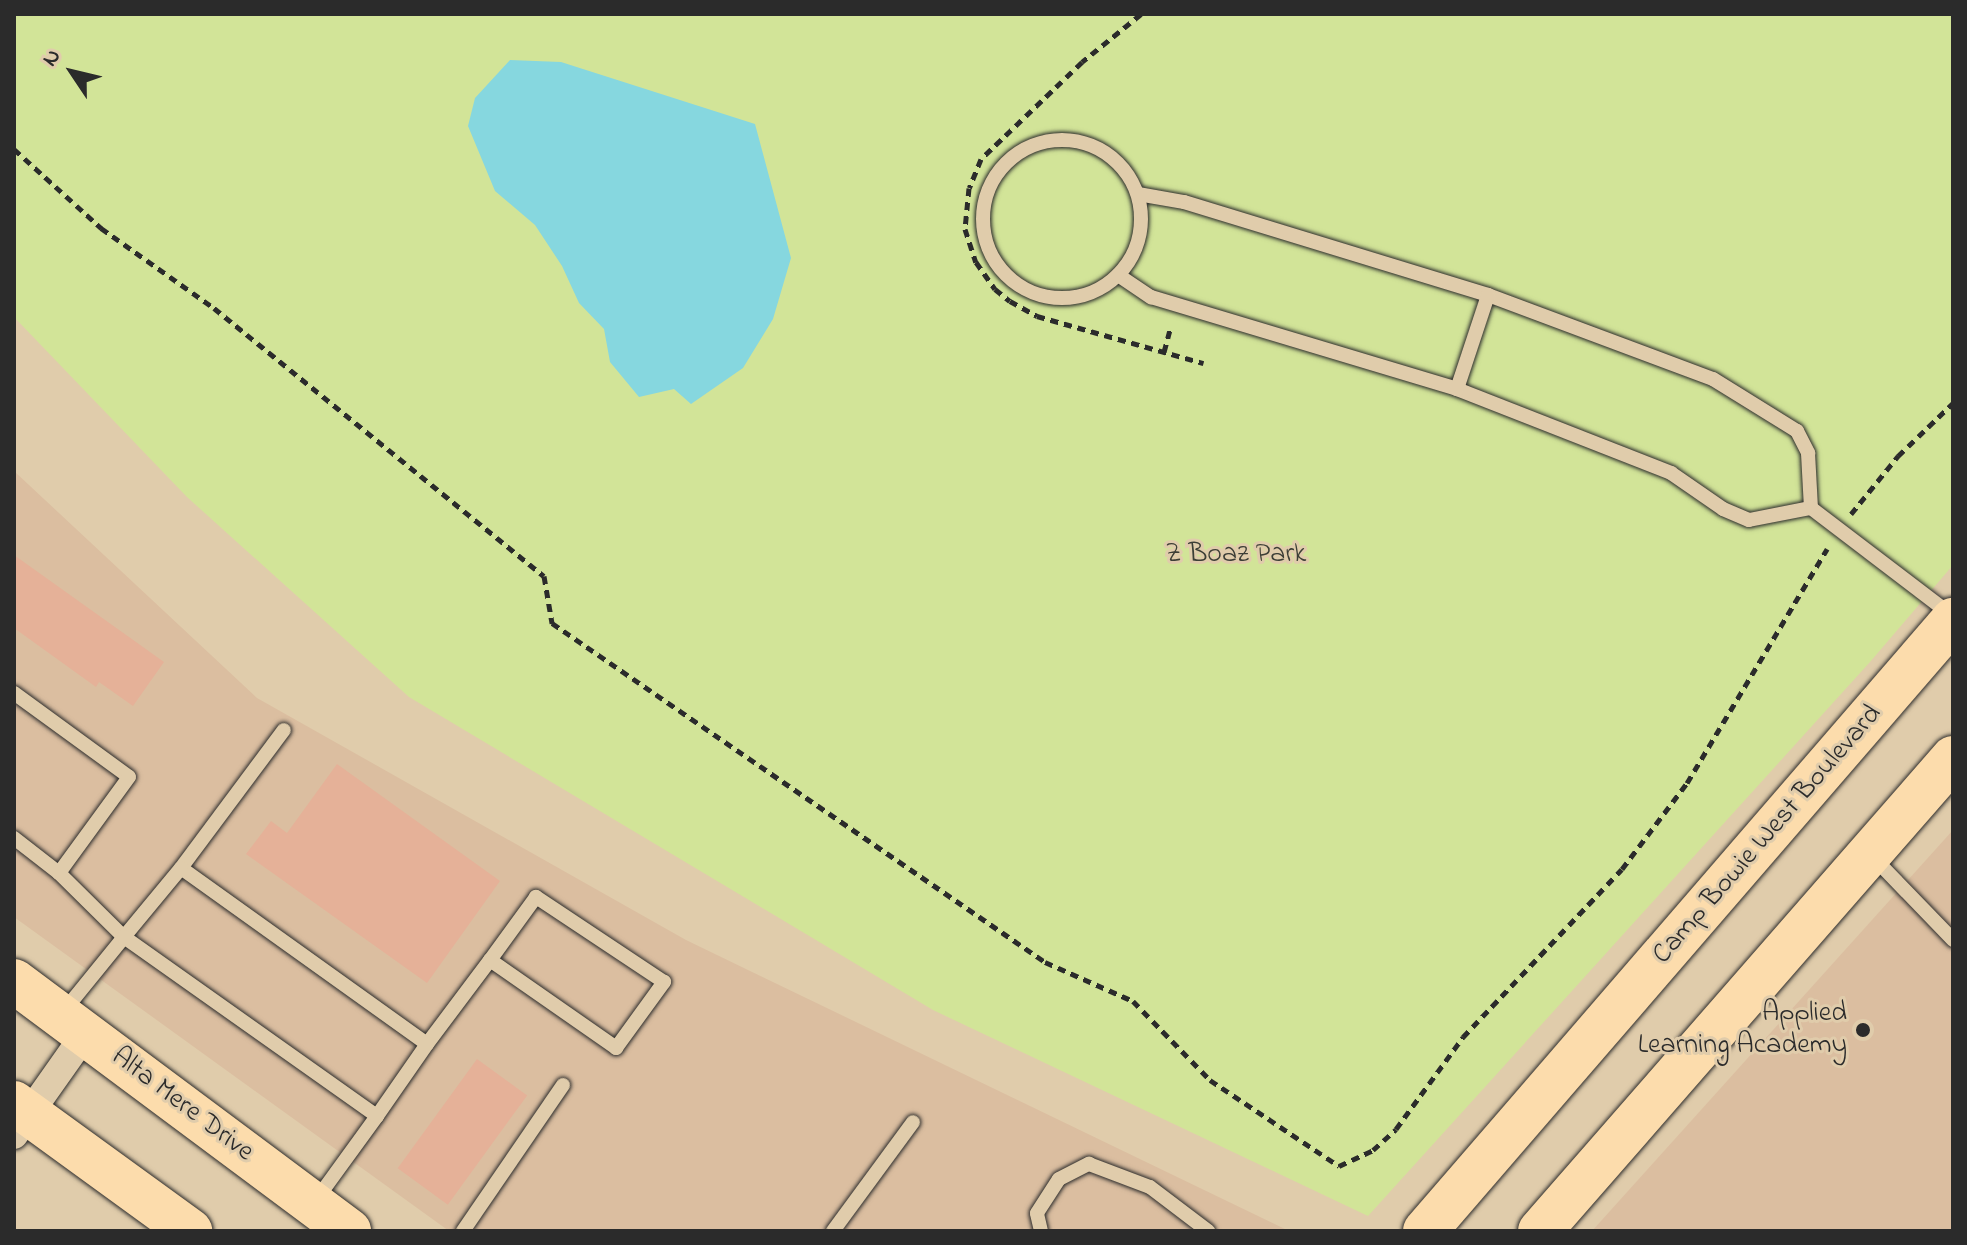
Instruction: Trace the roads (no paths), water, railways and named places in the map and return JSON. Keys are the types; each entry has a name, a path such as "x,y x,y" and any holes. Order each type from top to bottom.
{"main road":[{"name":"Camp Bowie West Boulevard","path":"1425,1231 1953,618"},
{"path":"1540,1231 1953,758"},
{"name":"Alta Mere Drive","path":"14,981 349,1231"},
{"path":"19,1118 190,1231"}],"street":[{"path":"19,1118 73,1024"}],"lane":[{"path":"1062,139 1090,144 1107,153 1126,172 1138,194 1141,233 1131,259 1118,275 1087,295 1060,299 1028,291 1005,275 991,254 983,227 986,195 999,171 1016,154 1041,142 1062,139"},
{"path":"1138,194 1184,202 1488,295 1713,379 1775,414 1797,431 1808,453 1811,508"},
{"path":"1118,275 1151,297 1457,389 1671,473 1723,509 1749,520 1811,508 1953,618"},
{"path":"1457,389 1488,295"},
{"path":"14,693 129,777 59,873"},
{"path":"73,1024 124,937 181,868 284,730"},
{"path":"14,838 59,873 124,937 377,1116"},
{"path":"1868,853 1953,940"},
{"path":"181,868 427,1044"},
{"path":"313,1204 427,1044 536,897 664,982 616,1048 490,960"},
{"path":"463,1231 563,1085"},
{"path":"833,1231 913,1122"},
{"path":"1041,1231 1037,1213 1059,1179 1089,1164 1150,1187 1208,1231"}],"water":[{"path":"510,60 561,62 755,124 791,258 773,319 743,368 691,404 674,389 639,397 610,362 604,329 579,303 562,266 535,225 495,191 468,126 475,98"}],"place":[{"name":"Applied Learning Academy","path":"1863,1030"}],"park label":[{"name":"Z Boaz Park","path":"1236,555"}]}
